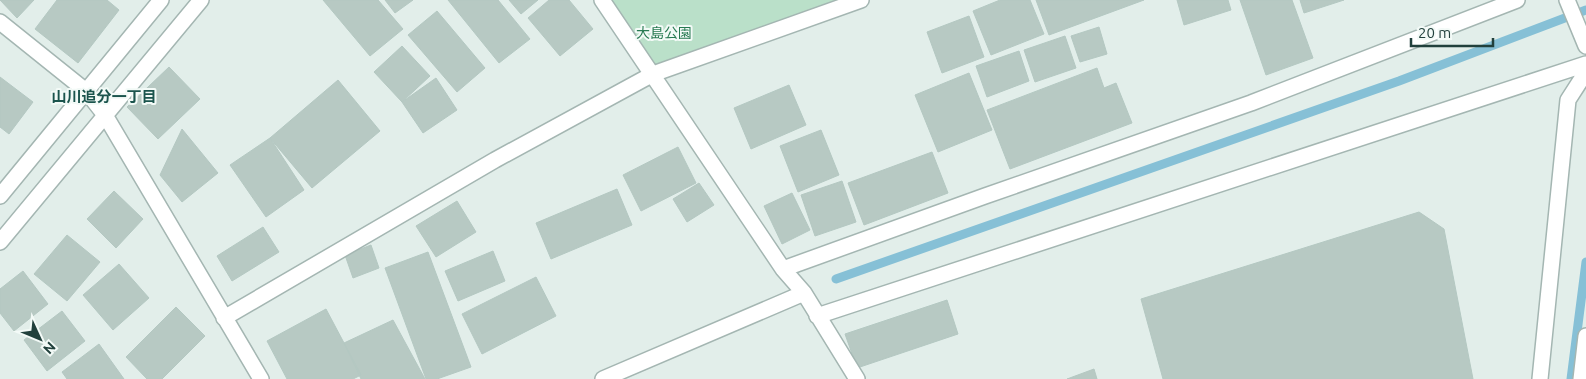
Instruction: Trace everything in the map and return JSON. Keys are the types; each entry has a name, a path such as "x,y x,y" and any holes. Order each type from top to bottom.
{"street":[{"path":"0,196 161,0"},
{"path":"0,242 200,0"},
{"path":"602,0 783,269 804,293 857,379"},
{"path":"224,318 495,160 653,74 861,0"},
{"path":"783,269 1251,103 1517,0"},
{"path":"1567,0 1586,46"},
{"path":"0,22 86,90 106,115 260,379"},
{"path":"817,316 1586,64"},
{"path":"1540,379 1568,100 1586,72"},
{"path":"603,379 804,293"},
{"path":"1581,379 1586,336"}],"green space":[{"name":"大島公園","path":"602,0 837,0 653,74"}],"building":[{"path":"0,0 34,0 17,18"},
{"path":"57,0 107,0 119,10 78,63 35,29"},
{"path":"323,0 378,0 403,29 370,56"},
{"path":"385,0 413,0 395,13"},
{"path":"448,0 498,0 530,39 499,63"},
{"path":"509,0 538,0 521,14"},
{"path":"549,0 569,0 593,29 560,56 528,18"},
{"path":"1000,0 1030,0 1044,34 991,55 973,11"},
{"path":"1036,0 1144,0 1049,35"},
{"path":"1177,0 1228,0 1231,10 1184,25"},
{"path":"1240,0 1292,0 1313,58 1266,75"},
{"path":"1300,0 1344,0 1304,13"},
{"path":"437,11 485,68 457,92 408,35"},
{"path":"969,16 984,57 942,73 927,32"},
{"path":"1099,27 1107,54 1080,62 1071,36"},
{"path":"1065,36 1076,68 1035,82 1024,50"},
{"path":"402,46 430,76 402,102 374,72"},
{"path":"1019,51 1029,81 987,97 976,66"},
{"path":"169,67 200,99 158,139 127,107"},
{"path":"1097,68 1104,88 1116,83 1132,123 1010,169 987,110"},
{"path":"969,73 992,130 938,152 915,95"},
{"path":"0,77 33,102 9,134 0,127"},
{"path":"436,78 457,110 423,133 402,102"},
{"path":"338,80 380,131 312,188 270,138"},
{"path":"789,85 806,125 751,149 734,108"},
{"path":"182,129 218,173 182,202 160,175"},
{"path":"821,130 839,175 798,192 780,146"},
{"path":"270,138 304,190 266,217 230,165"},
{"path":"678,147 696,183 641,211 623,175"},
{"path":"932,152 948,193 864,225 848,183"},
{"path":"842,181 856,222 815,236 801,195"},
{"path":"699,183 714,205 687,222 673,199"},
{"path":"617,189 632,225 551,259 536,223"},
{"path":"114,191 143,219 116,248 87,219"},
{"path":"792,193 810,230 782,244 764,206"},
{"path":"457,201 476,232 436,257 416,226"},
{"path":"1419,212 1444,229 1473,379 1163,379 1141,299"},
{"path":"263,227 279,252 232,281 217,256"},
{"path":"67,235 100,262 67,301 34,274"},
{"path":"371,245 379,268 353,278 345,255"},
{"path":"493,251 505,281 458,301 445,271"},
{"path":"428,252 471,367 437,379 426,379 385,268"},
{"path":"119,264 149,298 113,330 83,295"},
{"path":"23,271 48,304 14,331 0,313 0,289"},
{"path":"536,277 556,316 482,354 462,314"},
{"path":"947,300 958,334 857,368 845,334"},
{"path":"176,307 205,336 162,379 147,379 126,357"},
{"path":"326,309 361,375 353,379 287,379 267,341"},
{"path":"62,311 85,341 47,371 24,340"},
{"path":"393,320 425,379 361,379 344,343"},
{"path":"99,344 124,379 67,379 62,372"},
{"path":"1094,369 1097,379 1067,379"}],"waterway":[{"path":"836,279 1399,81 1586,10"},
{"path":"1571,379 1586,262"}],"district":[{"name":"山川追分一丁目","path":"104,96"}]}
